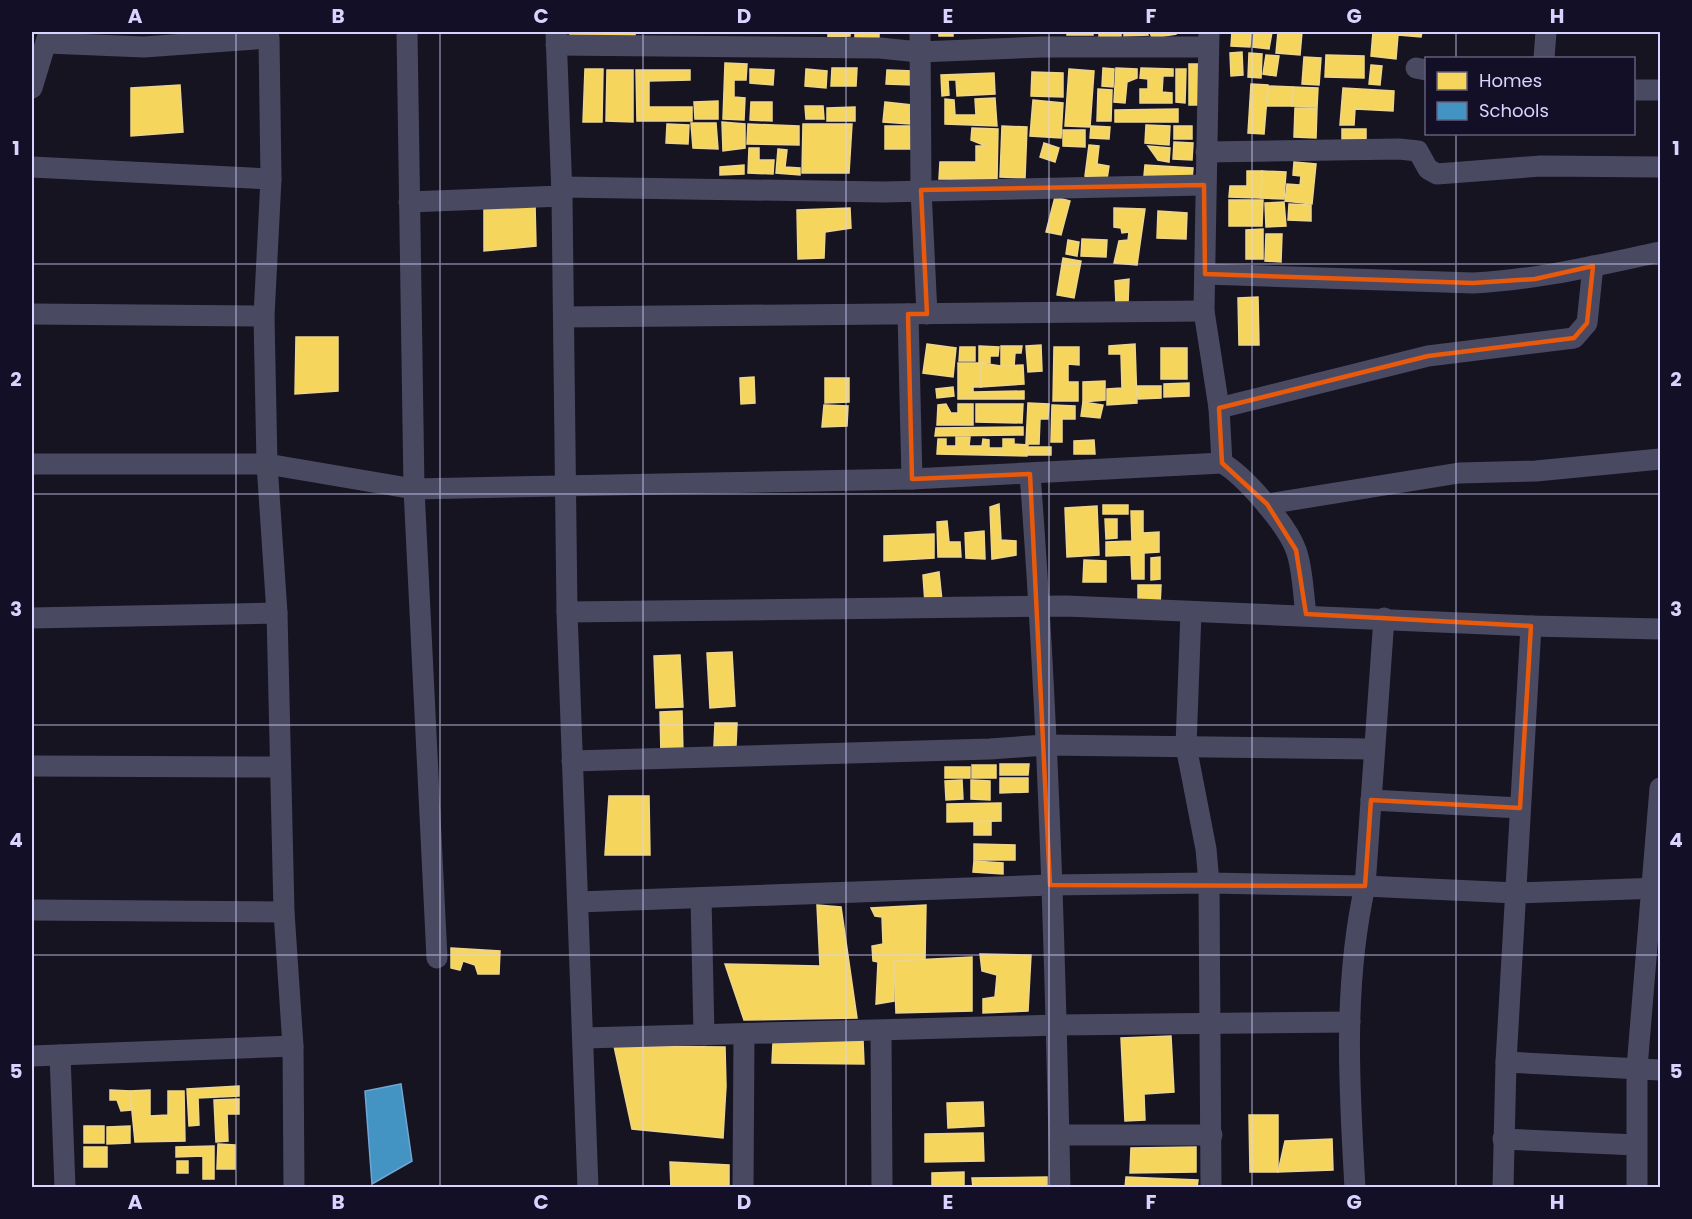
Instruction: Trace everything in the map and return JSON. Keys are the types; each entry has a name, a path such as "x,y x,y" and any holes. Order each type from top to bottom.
{"street":[{"path":"407,32 414,489 437,958"},
{"path":"1544,57 1546,32"},
{"path":"32,88 48,37 127,47 269,35 271,179 264,316 267,464 277,613 284,912 293,1046 294,1188"},
{"path":"588,1188 585,1038 567,612 562,191 556,38 880,48 920,42 1043,47 1208,39 1204,185 1204,311 1219,408 1222,463"},
{"path":"912,479 921,190 920,42"},
{"path":"1635,90 1660,90"},
{"path":"1206,152 1399,148 1418,151 1428,169 1437,174 1541,166 1660,167"},
{"path":"32,167 271,179"},
{"path":"409,202 562,191 883,192 1204,185"},
{"path":"1205,274 1473,283 1535,279 1660,252"},
{"path":"1219,408 1428,356 1574,338 1587,323 1593,266"},
{"path":"564,317 1204,311"},
{"path":"32,314 264,316"},
{"path":"1267,504 1459,473 1536,471 1660,459"},
{"path":"32,464 267,464 414,489 912,479 1222,463 1233,469 1267,504 1296,550 1305,614"},
{"path":"1030,474 1040,606 1057,1025 1060,1188"},
{"path":"567,612 1040,606 1305,614 1531,626 1660,629"},
{"path":"1191,612 1186,746 1206,849 1209,883 1211,1188"},
{"path":"32,618 277,613"},
{"path":"1355,1188 1348,1070 1350,1022 1357,921 1365,886 1384,618"},
{"path":"1503,1188 1506,1062 1531,626"},
{"path":"572,761 990,749 1045,745 1374,749"},
{"path":"32,766 279,767"},
{"path":"1637,1188 1636,1068 1657,888 1660,788"},
{"path":"1371,800 1520,808"},
{"path":"578,902 1050,885 1209,883 1516,892 1657,888"},
{"path":"701,898 704,1035"},
{"path":"32,910 284,912"},
{"path":"585,1038 881,1032 1057,1025 1350,1022"},
{"path":"881,1032 882,1188"},
{"path":"743,1188 744,1034"},
{"path":"32,1056 293,1046"},
{"path":"60,1055 65,1188"},
{"path":"1506,1062 1660,1070"},
{"path":"1059,1135 1212,1135"},
{"path":"1503,1139 1636,1145"}],"highlighted area":[{"path":"1204,185 1205,274 1473,283 1535,279 1593,266 1587,323 1574,338 1428,356 1219,408 1222,463 1267,504 1296,550 1306,614 1531,626 1520,808 1371,800 1365,886 1050,885 1030,474 912,479 908,314 927,314 921,190"}],"building: Homes":[{"path":"570,32 635,32 635,36 570,37"},
{"path":"828,32 850,32 850,36 828,37"},
{"path":"855,32 879,32 879,38 855,38"},
{"path":"939,32 953,32 953,36 939,36"},
{"path":"1067,32 1093,32 1093,35 1067,35"},
{"path":"1099,32 1121,32 1121,36 1099,38"},
{"path":"1124,32 1147,32 1148,35 1124,36"},
{"path":"1150,32 1176,32 1176,34 1152,38"},
{"path":"1232,32 1251,32 1250,47 1231,46"},
{"path":"1254,32 1272,32 1269,49 1253,47"},
{"path":"1278,32 1302,32 1300,55 1276,53"},
{"path":"1373,32 1422,32 1421,37 1398,35 1396,59 1371,56"},
{"path":"1242,52 1243,75 1231,76 1230,53"},
{"path":"1249,53 1262,54 1261,78 1248,77"},
{"path":"1266,55 1279,56 1276,76 1263,74"},
{"path":"1326,55 1364,56 1364,78 1325,77"},
{"path":"1304,57 1321,58 1319,85 1302,84"},
{"path":"725,63 747,64 746,80 734,80 734,97 745,98 744,120 723,119"},
{"path":"1189,64 1200,64 1200,105 1189,105"},
{"path":"1371,65 1382,66 1380,85 1369,84"},
{"path":"832,68 857,68 856,86 831,86"},
{"path":"1103,68 1114,69 1113,87 1102,86"},
{"path":"1116,68 1137,69 1137,78 1127,82 1125,103 1114,102"},
{"path":"1141,68 1173,69 1173,76 1163,76 1162,92 1172,93 1172,103 1140,103 1140,89 1148,89 1148,79 1140,78"},
{"path":"585,69 603,69 602,122 583,122"},
{"path":"750,69 774,70 773,85 750,83"},
{"path":"806,69 827,71 826,88 805,86"},
{"path":"1069,69 1094,71 1090,127 1065,126"},
{"path":"1176,69 1186,69 1185,103 1176,102"},
{"path":"607,70 633,70 633,122 606,121"},
{"path":"636,70 690,70 690,80 649,81 649,107 692,107 692,121 637,121"},
{"path":"887,70 913,71 912,85 886,84"},
{"path":"1032,72 1063,73 1063,97 1031,96"},
{"path":"994,73 995,94 957,96 956,80 948,80 949,95 942,96 941,75"},
{"path":"1251,84 1268,85 1264,134 1248,133"},
{"path":"180,85 183,132 131,136 131,88"},
{"path":"1268,86 1293,87 1292,106 1267,106"},
{"path":"1293,87 1318,88 1317,107 1292,106"},
{"path":"1343,88 1394,91 1393,111 1355,109 1354,125 1340,125"},
{"path":"1098,89 1112,90 1111,121 1097,121"},
{"path":"995,98 997,126 945,124 945,99 954,100 955,115 976,115 975,99"},
{"path":"1033,100 1063,103 1061,138 1030,136"},
{"path":"718,101 718,119 695,119 694,102"},
{"path":"751,102 772,102 772,121 750,120"},
{"path":"885,102 912,105 910,124 883,122"},
{"path":"805,106 823,106 824,119 806,119"},
{"path":"855,107 855,121 827,121 827,108"},
{"path":"1295,108 1317,108 1316,138 1294,137"},
{"path":"1178,109 1178,122 1115,122 1115,110"},
{"path":"722,122 745,124 745,148 723,151"},
{"path":"691,123 716,123 718,149 693,148"},
{"path":"667,124 689,125 688,144 666,143"},
{"path":"748,124 799,126 799,145 747,144"},
{"path":"803,124 852,124 849,173 802,173"},
{"path":"1146,125 1170,126 1169,145 1145,143"},
{"path":"885,126 912,126 912,149 885,149"},
{"path":"1002,126 1027,127 1025,178 1000,177"},
{"path":"1091,126 1110,127 1109,139 1090,138"},
{"path":"1174,126 1192,126 1192,139 1174,139"},
{"path":"972,128 998,129 997,179 939,179 940,162 976,162 976,146 986,146 971,140"},
{"path":"1342,129 1366,129 1366,139 1342,139"},
{"path":"1063,130 1085,130 1085,147 1063,146"},
{"path":"1174,142 1193,143 1192,160 1173,159"},
{"path":"1044,143 1059,148 1055,162 1040,157"},
{"path":"1089,145 1099,146 1097,164 1109,166 1107,179 1085,176"},
{"path":"1148,146 1170,148 1169,162 1158,160"},
{"path":"749,148 759,148 759,160 774,160 773,174 748,173"},
{"path":"778,149 787,150 785,167 800,168 800,175 776,173"},
{"path":"1294,162 1316,164 1312,204 1285,201 1287,184 1300,185 1301,176 1293,175"},
{"path":"744,165 744,174 720,175 720,167"},
{"path":"1145,165 1193,168 1192,179 1144,176"},
{"path":"1247,171 1262,171 1261,198 1229,197 1230,186 1247,186"},
{"path":"1262,171 1286,172 1284,199 1261,198"},
{"path":"1055,197 1070,201 1061,235 1046,232"},
{"path":"1229,200 1263,200 1262,226 1229,226"},
{"path":"1284,202 1286,226 1266,227 1265,203"},
{"path":"535,204 536,246 484,251 484,206"},
{"path":"1289,204 1311,205 1311,221 1288,220"},
{"path":"850,208 851,228 825,232 824,258 798,259 797,210"},
{"path":"1114,208 1145,209 1137,265 1114,263 1119,241 1128,240 1129,232 1122,233 1121,228 1114,227"},
{"path":"1158,211 1187,213 1186,239 1157,238"},
{"path":"1263,229 1263,259 1246,259 1246,230"},
{"path":"1266,234 1282,234 1281,262 1265,261"},
{"path":"1082,239 1107,240 1106,257 1081,256"},
{"path":"1068,240 1079,242 1077,256 1066,254"},
{"path":"1063,258 1081,261 1074,298 1057,295"},
{"path":"1129,279 1128,303 1116,304 1115,281"},
{"path":"1258,297 1259,345 1239,345 1238,298"},
{"path":"296,337 338,337 338,391 295,394"},
{"path":"927,344 956,348 953,377 923,373"},
{"path":"1135,344 1137,403 1107,405 1107,389 1122,388 1121,354 1109,354 1109,346"},
{"path":"1041,345 1042,371 1028,372 1026,346"},
{"path":"979,346 999,347 998,356 990,356 990,363 979,363"},
{"path":"1001,346 1022,346 1021,353 1015,353 1014,367 1001,366"},
{"path":"960,347 975,347 975,361 959,361"},
{"path":"1054,347 1079,347 1079,365 1068,364 1068,382 1078,382 1078,401 1053,401"},
{"path":"1161,348 1187,348 1187,379 1161,379"},
{"path":"958,363 981,363 981,387 973,387 973,392 1024,391 1024,399 958,399"},
{"path":"981,363 1001,366 1023,365 1024,384 981,387"},
{"path":"754,377 755,403 741,404 740,378"},
{"path":"825,378 849,378 849,402 825,403"},
{"path":"1105,381 1105,400 1083,402 1083,382"},
{"path":"1189,383 1189,396 1164,397 1164,384"},
{"path":"1137,386 1161,386 1161,398 1138,399"},
{"path":"953,387 954,396 937,398 936,389"},
{"path":"1083,402 1103,405 1100,418 1081,416"},
{"path":"1028,403 1049,404 1048,419 1040,419 1039,444 1026,444"},
{"path":"946,404 951,413 958,413 958,404 973,404 973,425 937,425 938,405"},
{"path":"976,404 1023,404 1022,423 976,422"},
{"path":"824,405 848,406 847,426 822,427"},
{"path":"1052,405 1075,406 1075,419 1062,419 1062,442 1051,442"},
{"path":"1023,427 1023,435 935,436 936,428"},
{"path":"956,437 970,437 969,446 982,446 983,439 989,440 989,448 1003,448 1003,439 1014,439 1014,444 1028,445 1027,456 937,454 938,439 946,439 946,446 956,446"},
{"path":"1094,440 1095,454 1074,454 1074,441"},
{"path":"1028,447 1051,447 1051,455 1028,455"},
{"path":"999,504 1001,540 1016,541 1016,555 992,559 990,507"},
{"path":"1103,505 1128,505 1128,514 1103,514"},
{"path":"1097,506 1099,555 1067,557 1065,508"},
{"path":"1131,511 1143,511 1143,533 1159,532 1159,552 1144,553 1144,579 1132,579 1131,555 1106,556 1106,542 1132,541"},
{"path":"1105,519 1117,519 1117,538 1106,539"},
{"path":"947,521 949,542 960,542 961,557 938,557 937,522"},
{"path":"984,531 985,559 966,558 965,533"},
{"path":"934,534 934,558 884,561 884,536"},
{"path":"1160,557 1160,579 1151,580 1151,558"},
{"path":"1084,560 1106,561 1106,582 1083,582"},
{"path":"939,572 942,601 925,603 923,575"},
{"path":"1138,585 1161,585 1160,606 1138,606"},
{"path":"732,652 735,706 710,708 707,653"},
{"path":"680,655 683,707 656,708 654,656"},
{"path":"682,711 683,753 661,754 660,712"},
{"path":"715,723 737,723 736,746 714,746"},
{"path":"1000,764 1029,764 1028,775 1000,775"},
{"path":"972,765 996,765 996,778 972,778"},
{"path":"945,767 970,767 970,778 945,778"},
{"path":"1000,778 1028,778 1028,792 1000,793"},
{"path":"962,780 963,799 946,800 945,781"},
{"path":"971,780 990,781 990,800 971,799"},
{"path":"609,796 649,796 650,855 605,855"},
{"path":"1001,803 1001,821 947,822 947,804"},
{"path":"991,821 991,835 974,835 974,822"},
{"path":"974,844 1015,845 1015,860 974,860"},
{"path":"974,861 1003,863 1003,874 973,872"},
{"path":"817,905 841,907 857,1018 744,1020 725,964 820,966"},
{"path":"926,905 925,960 894,961 894,1001 876,1004 878,962 873,961 872,946 883,944 882,917 875,916 871,908"},
{"path":"451,948 500,951 499,974 478,974 475,965 463,961 460,970 451,968"},
{"path":"980,954 1031,955 1028,1011 983,1013 983,999 995,997 997,975 982,971"},
{"path":"972,957 972,1011 896,1013 894,961"},
{"path":"1171,1036 1174,1092 1144,1094 1145,1120 1125,1121 1121,1038"},
{"path":"863,1040 864,1064 772,1063 773,1043"},
{"path":"614,1046 725,1047 726,1086 723,1138 632,1129"},
{"path":"239,1086 239,1096 198,1098 199,1125 189,1126 187,1089"},
{"path":"110,1090 130,1091 131,1110 121,1111 117,1100 110,1100"},
{"path":"150,1090 150,1116 168,1115 168,1091 184,1091 185,1141 135,1142 130,1091"},
{"path":"239,1099 239,1114 227,1114 228,1141 216,1142 214,1100"},
{"path":"983,1102 984,1126 948,1128 947,1103"},
{"path":"1249,1115 1278,1115 1278,1172 1250,1172"},
{"path":"84,1126 104,1126 104,1143 84,1143"},
{"path":"130,1126 130,1143 107,1144 107,1127"},
{"path":"983,1133 984,1161 925,1162 925,1134"},
{"path":"1332,1139 1333,1170 1278,1172 1285,1141"},
{"path":"218,1144 235,1145 235,1169 217,1169"},
{"path":"214,1146 214,1179 203,1179 203,1156 176,1157 176,1147"},
{"path":"84,1147 107,1147 107,1167 84,1167"},
{"path":"1196,1147 1196,1172 1130,1173 1131,1148"},
{"path":"177,1161 188,1161 188,1173 177,1173"},
{"path":"670,1162 729,1165 729,1188 671,1188"},
{"path":"964,1172 964,1188 932,1188 932,1173"},
{"path":"1047,1177 1047,1188 973,1188 972,1178"},
{"path":"1126,1177 1198,1180 1197,1188 1125,1188"}],"building: Schools":[{"path":"401,1084 412,1161 372,1184 365,1091"}]}
